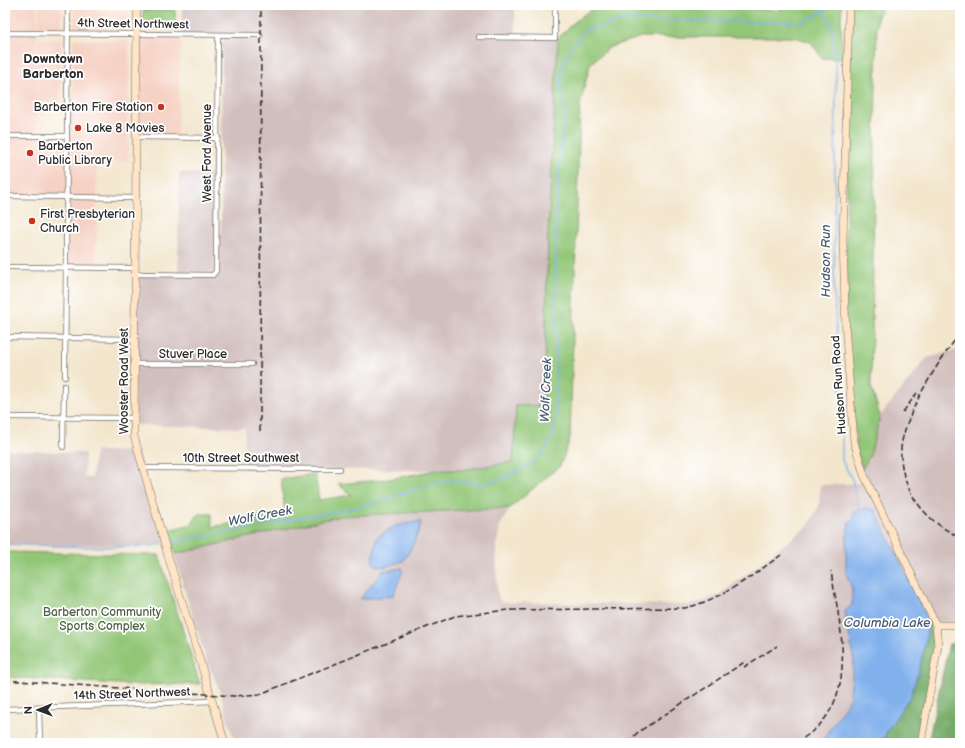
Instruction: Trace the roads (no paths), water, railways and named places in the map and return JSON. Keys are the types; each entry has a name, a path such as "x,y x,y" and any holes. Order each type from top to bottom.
{"main road":[{"name":"Wooster Road West","path":"137,5 134,338 135,440 168,556 225,743"},
{"name":"Hudson Run Road","path":"849,5 843,241 846,338 854,442 864,475 936,625 938,646 921,743"},
{"path":"936,625 960,625"}],"street":[{"path":"65,377 64,337 68,5"},
{"path":"478,37 555,38 555,5"},
{"name":"4th Street Northwest","path":"5,32 260,35"},
{"name":"West Ford Avenue","path":"135,271 213,275 216,271 218,35"},
{"path":"5,136 67,136"},
{"path":"136,137 218,138"},
{"path":"5,196 136,198"},
{"path":"5,267 135,271"},
{"path":"5,337 134,338"},
{"name":"Stuver Place","path":"134,364 252,364"},
{"path":"63,447 64,386"},
{"path":"5,417 134,418"},
{"name":"10th Street Southwest","path":"142,468 340,468"},
{"name":"14th Street Northwest","path":"5,709 213,701"},
{"path":"39,708 40,743"}],"water":[{"name":"Columbia Lake","path":"868,507 870,510 874,508 927,617 927,635 919,670 911,695 887,731 883,743 821,743 849,700 854,662 845,611 852,605 852,588 846,574 846,544 849,522 853,519 854,513"},
{"path":"420,521 421,525 411,549 403,561 384,567 375,565 372,561 377,537 395,526"},
{"path":"402,568 402,573 393,596 360,599 383,571"}],"waterway":[{"name":"Wolf Creek","path":"167,543 359,507 436,483 458,481 483,484 504,478 529,465 544,452 553,435 556,413 556,201 565,105 562,93 561,73 563,64 572,48 585,30 625,20 802,22 824,11 828,5"},
{"name":"Hudson Run","path":"824,11 832,27 836,72 834,294 842,412 842,461 852,479 860,510"},
{"name":"Wolf Creek","path":"5,544 98,547 149,546 163,544"}],"railway":[{"path":"260,431 261,5"},
{"path":"960,334 942,358 923,389 908,421 903,436 901,449 904,477 917,502 925,513 947,531 960,537"},
{"path":"903,412 917,393"},
{"path":"5,680 234,696 260,694 455,616 508,610 685,608 723,593 747,579 781,555"},
{"path":"796,743 812,732 826,717 835,701 840,683 842,646 831,571"},
{"path":"744,667 777,646"},
{"path":"628,743 637,733 746,661"}],"place":[{"name":"Barberton Fire Station","path":"161,107"},
{"name":"Lake 8 Movies","path":"78,128"},
{"name":"Barberton Public Library","path":"30,153"},
{"name":"First Presbyterian Church","path":"32,221"}],"district":[{"name":"Downtown Barberton","path":"53,66"}],"park label":[{"name":"Barberton Community Sports Complex","path":"102,619"}]}
